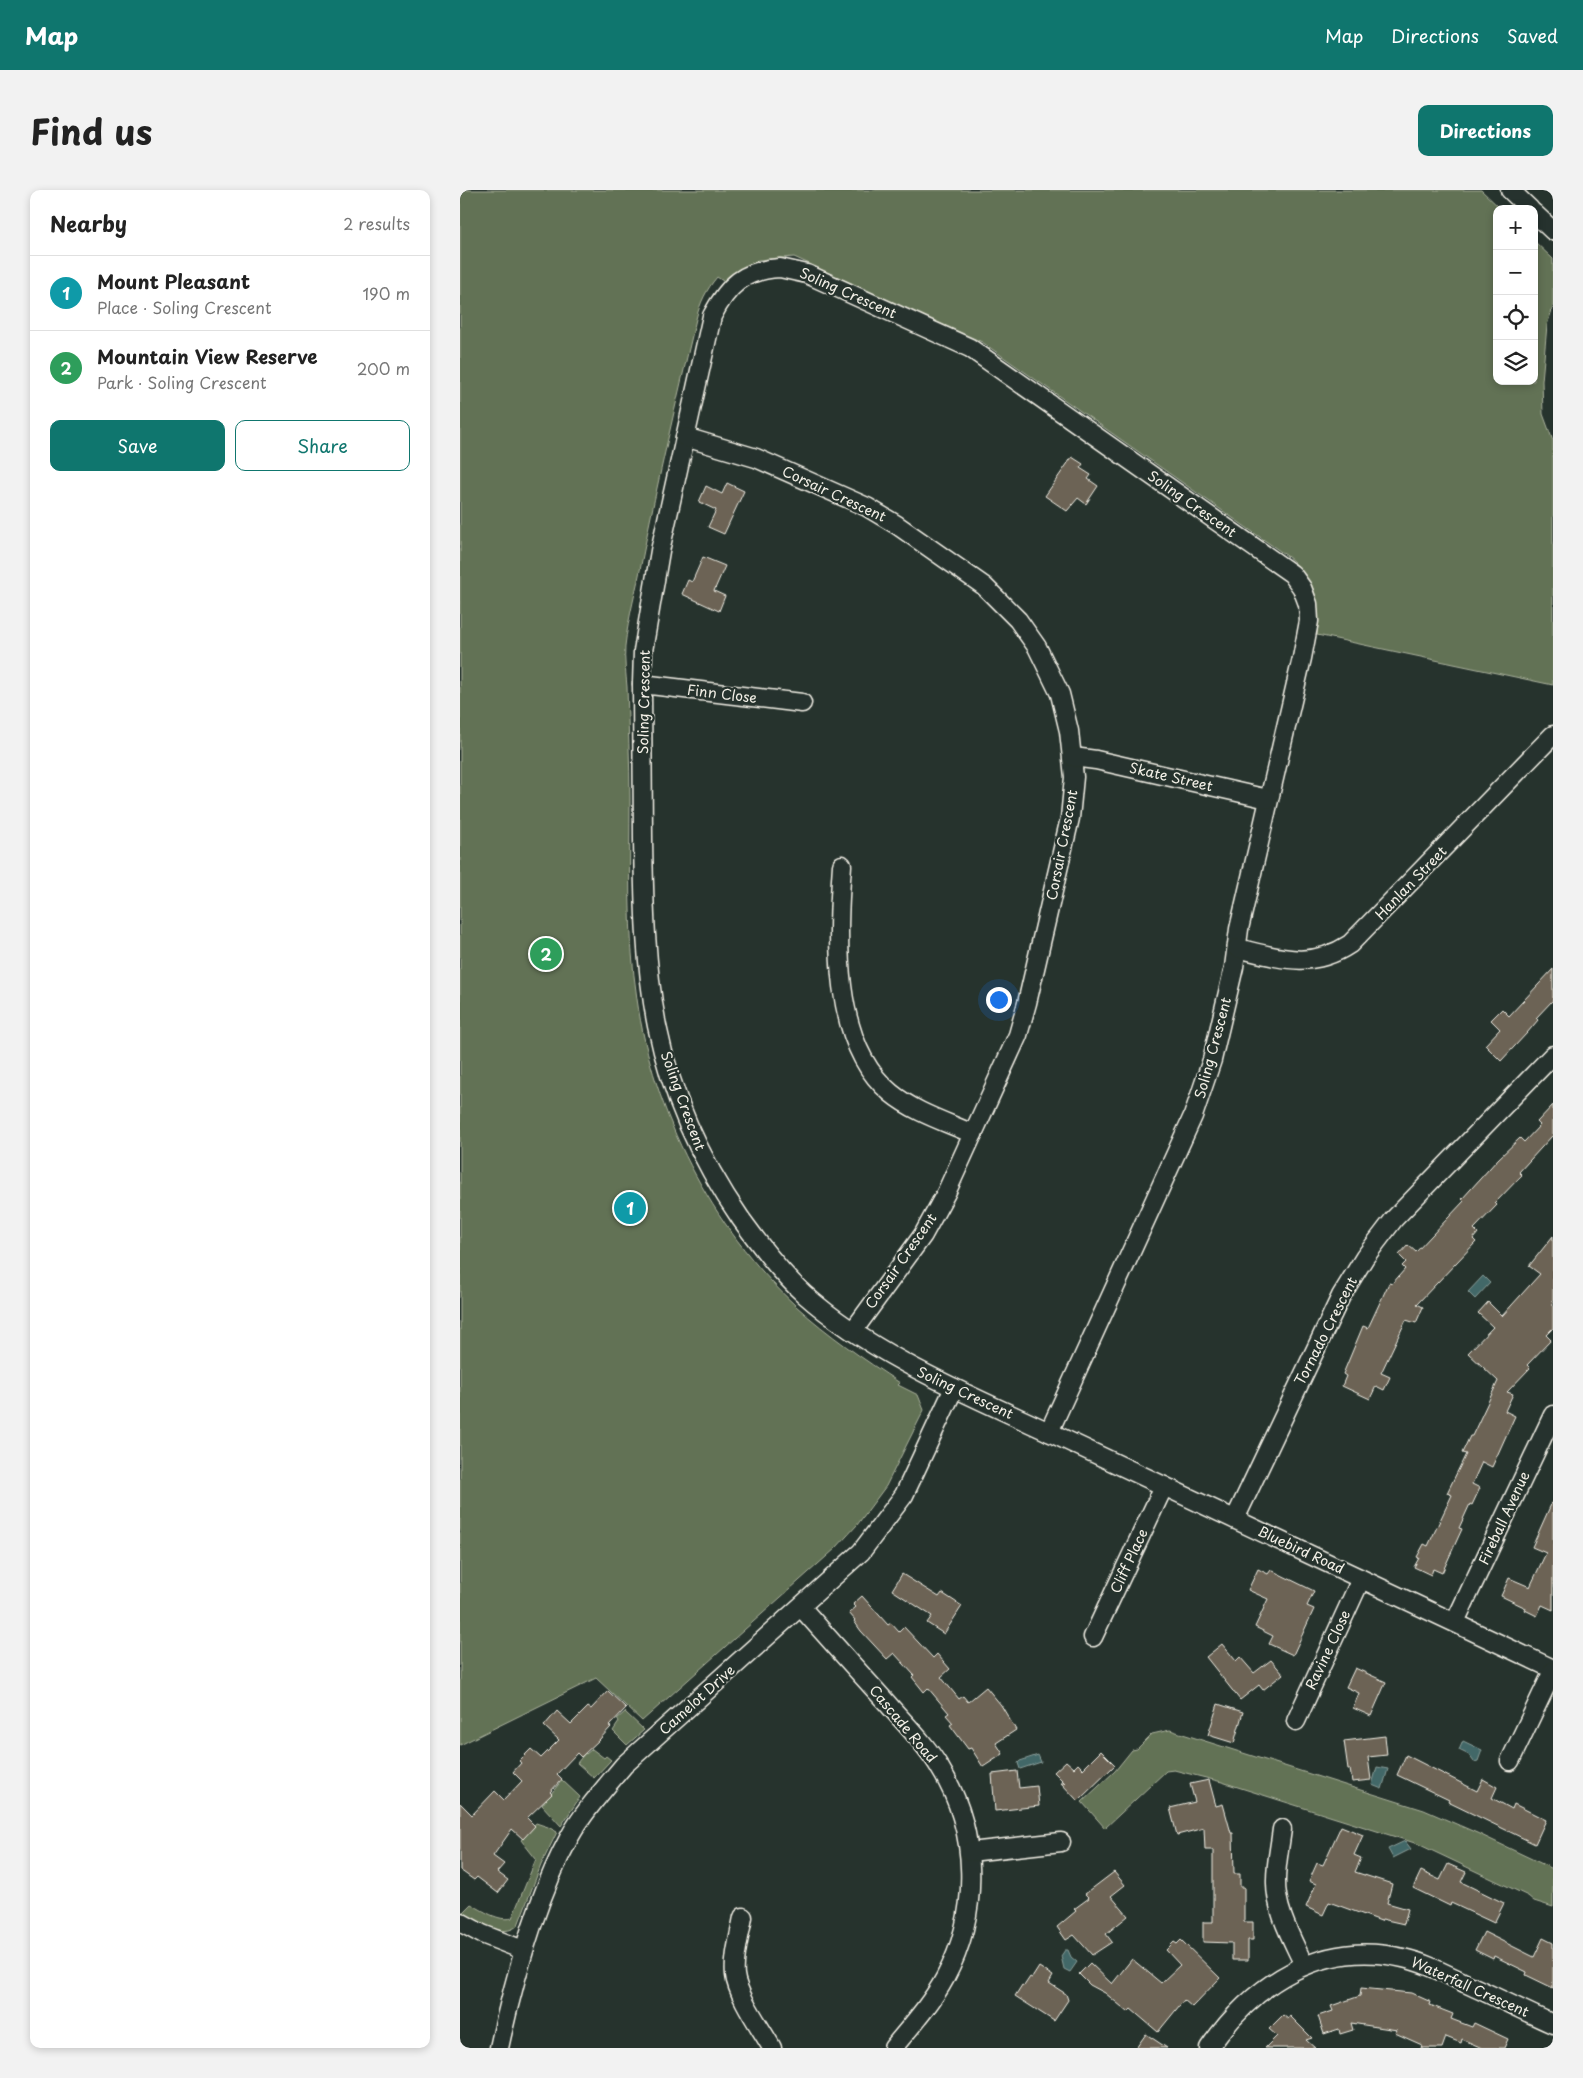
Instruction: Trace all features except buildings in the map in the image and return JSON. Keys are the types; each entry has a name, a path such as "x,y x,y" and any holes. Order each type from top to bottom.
{"street":[{"path":"1510,190 1526,205"},
{"path":"1538,217 1553,230"},
{"name":"Soling Crescent","path":"780,268 799,271 970,348 1292,574 1302,588 1308,604 1309,621 1302,658 1268,799 1239,929 1234,967 1212,1060 1198,1102 1049,1432 913,1368 853,1330 804,1294 764,1252 706,1163 688,1126 673,1082 657,1027 650,980 644,913 642,684 644,651 660,551 712,316 727,291 741,279 757,271 780,268"},
{"name":"Corsair Crescent","path":"685,437 756,458 867,507 892,522 990,591 1018,620 1046,662 1063,703 1073,757 1074,777 1070,818 1027,1003 1014,1044 946,1193 923,1234 853,1330"},
{"name":"Finn Close","path":"642,684 802,703"},
{"name":"Hanlan Street","path":"1237,948 1301,961 1328,956 1344,948 1360,936 1553,735"},
{"name":"Skate Street","path":"1073,757 1096,760 1268,799"},
{"path":"842,865 838,936 840,973 850,1023 863,1057 879,1081 897,1098 910,1106 973,1134"},
{"name":"Tornado Crescent","path":"1235,1519 1341,1296 1365,1257 1394,1219 1553,1055"},
{"name":"Camelot Drive","path":"499,2048 523,1950 570,1837 598,1796 624,1765 861,1552 904,1495 954,1388"},
{"name":"Fireball Avenue","path":"1455,1622 1553,1415"},
{"name":"Bluebird Road","path":"1049,1432 1455,1622 1553,1670"},
{"name":"Cliff Place","path":"1093,1637 1164,1486"},
{"name":"Ravine Close","path":"1296,1721 1361,1578"},
{"name":"Cascade Road","path":"801,1607 932,1754 955,1796 970,1852 970,1898 965,1927 957,1954 933,1998 893,2048"},
{"path":"1510,1761 1553,1670"},
{"path":"1282,1829 1276,1888 1284,1919 1304,1966"},
{"path":"970,1852 1061,1842"},
{"path":"743,1917 735,1962 735,1978 740,1991 772,2048"},
{"path":"460,1922 482,1934 523,1950"},
{"name":"Waterfall Crescent","path":"1209,2048 1220,2032 1248,2001 1273,1982 1304,1966 1340,1955 1372,1954 1403,1958 1436,1969 1553,2024"}],"green space":[{"path":"460,190 1481,190 1497,205 1493,205 1493,385 1538,385 1538,245 1553,259 1553,307 1547,325 1542,381 1543,414 1553,441 1553,685 1317,635 1318,610 1314,591 1304,573 1287,556 982,342 794,257 758,260 723,281 717,277 710,287 699,308 696,319 630,614 625,646 630,771 630,924 637,999 645,1042 657,1084 672,1125 691,1166 713,1204 738,1241 765,1275 796,1306 846,1346 900,1383 898,1385 918,1395 924,1410 886,1486 857,1525 836,1548 642,1721 596,1678 460,1745"},
{"path":"625,1712 644,1730 627,1745 613,1731 619,1722 617,1719"},
{"path":"1170,1730 1424,1810 1477,1833 1553,1869 1553,1907 1534,1901 1528,1896 1418,1844 1222,1782 1174,1770 1166,1771 1105,1828 1082,1802 1115,1771 1132,1750 1137,1749 1152,1734"},
{"path":"592,1749 604,1758 606,1756 611,1760 594,1778 577,1763 585,1753"},
{"path":"562,1780 580,1797 561,1826 542,1805"},
{"path":"536,1823 557,1832 541,1865 518,1925 505,1931 498,1930 490,1928 463,1912 471,1904 496,1917 512,1918 536,1859 521,1840"}],"water":[{"path":"1483,1276 1490,1283 1475,1299 1468,1292"},
{"path":"1463,1741 1482,1750 1478,1761 1474,1762 1469,1755 1459,1750"},
{"path":"1038,1755 1041,1762 1020,1769 1018,1763 1020,1761"},
{"path":"1377,1767 1388,1769 1382,1789 1372,1785"},
{"path":"1405,1841 1411,1849 1393,1858 1388,1849"},
{"path":"1065,1950 1068,1950 1071,1957 1077,1962 1070,1972 1064,1969 1061,1956"}],"place":[{"name":"Mountain View Reserve","path":"546,954"},
{"name":"Mount Pleasant","path":"630,1208"}]}
